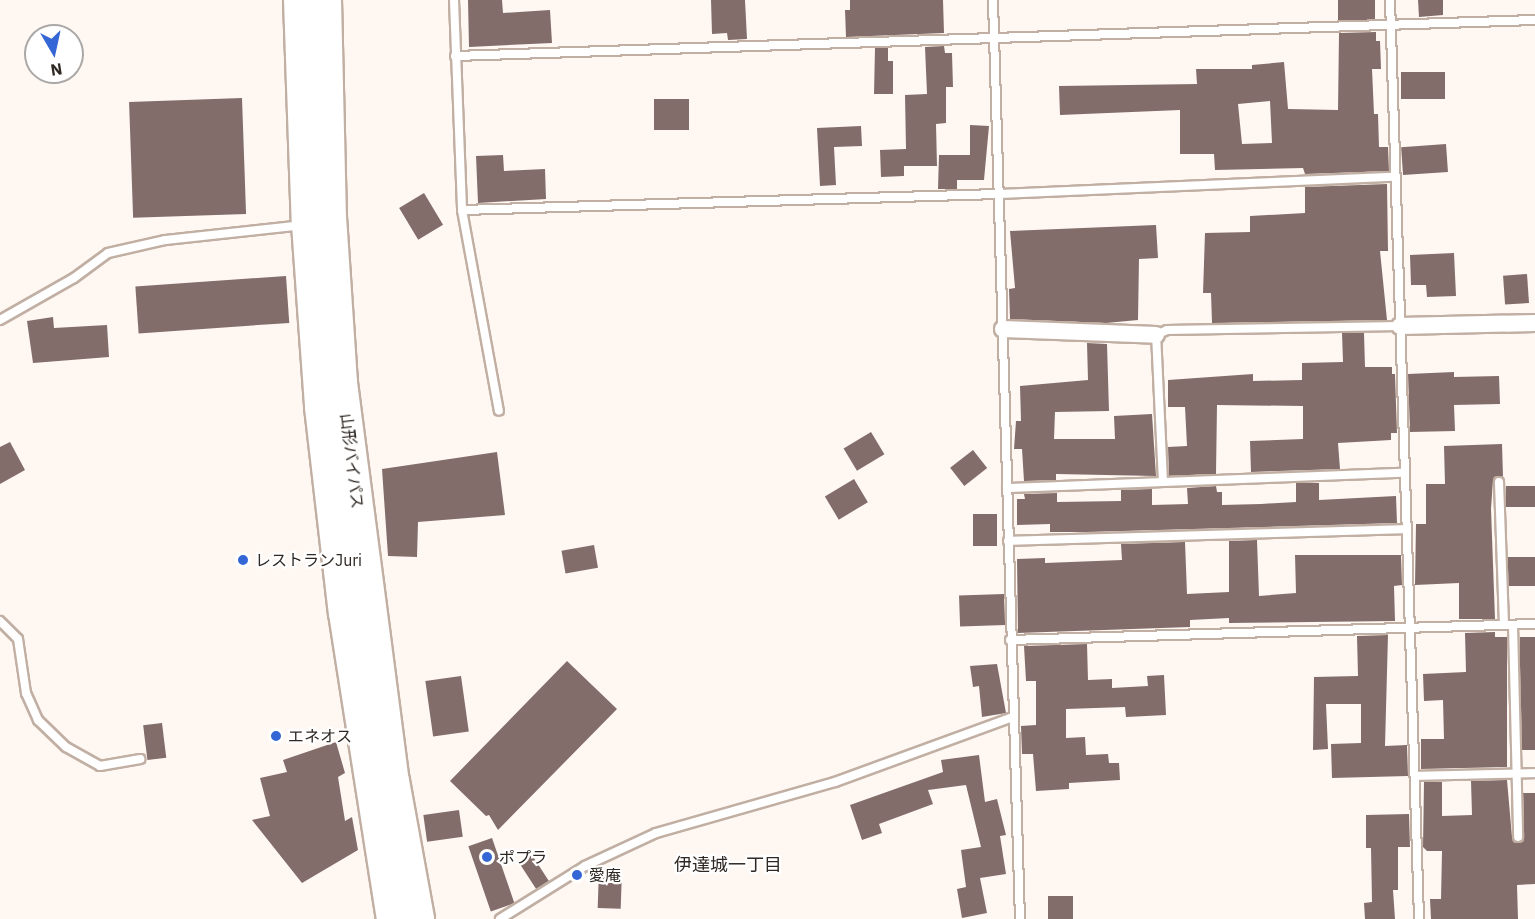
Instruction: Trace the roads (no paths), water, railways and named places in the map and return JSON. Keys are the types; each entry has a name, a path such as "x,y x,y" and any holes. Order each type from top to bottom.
{"highway":[{"name":"山形バイパス","path":"299,0 307,224 320,407 344,613 392,919"},
{"name":"山形バイパス","path":"326,0 331,217 342,383 394,781 419,919"}],"street":[{"path":"1400,326 1535,323"},
{"path":"1003,329 1156,335"}],"lane":[{"path":"454,0 462,210 499,411"},
{"path":"993,0 1010,640 1020,919"},
{"path":"1390,0 1419,919"},
{"path":"455,56 1535,20"},
{"path":"462,210 998,194 1395,177"},
{"path":"0,320 74,278 108,253 165,240 307,224"},
{"path":"1163,482 1156,335 1167,330 1400,326"},
{"path":"1007,488 1404,472"},
{"path":"1499,482 1518,837"},
{"path":"1008,541 1406,529"},
{"path":"0,621 18,639 26,693 38,720 66,747 100,766 140,759"},
{"path":"1010,640 1535,624"},
{"path":"500,919 585,866 656,833 835,782 1013,717"},
{"path":"1415,776 1535,774"}],"place":[{"name":"レストランJuri","path":"243,560"},
{"name":"エネオス","path":"276,736"},
{"name":"ポプラ","path":"487,857"},
{"name":"愛庵","path":"577,875"}],"district":[{"name":"伊達城一丁目","path":"728,865"}]}
